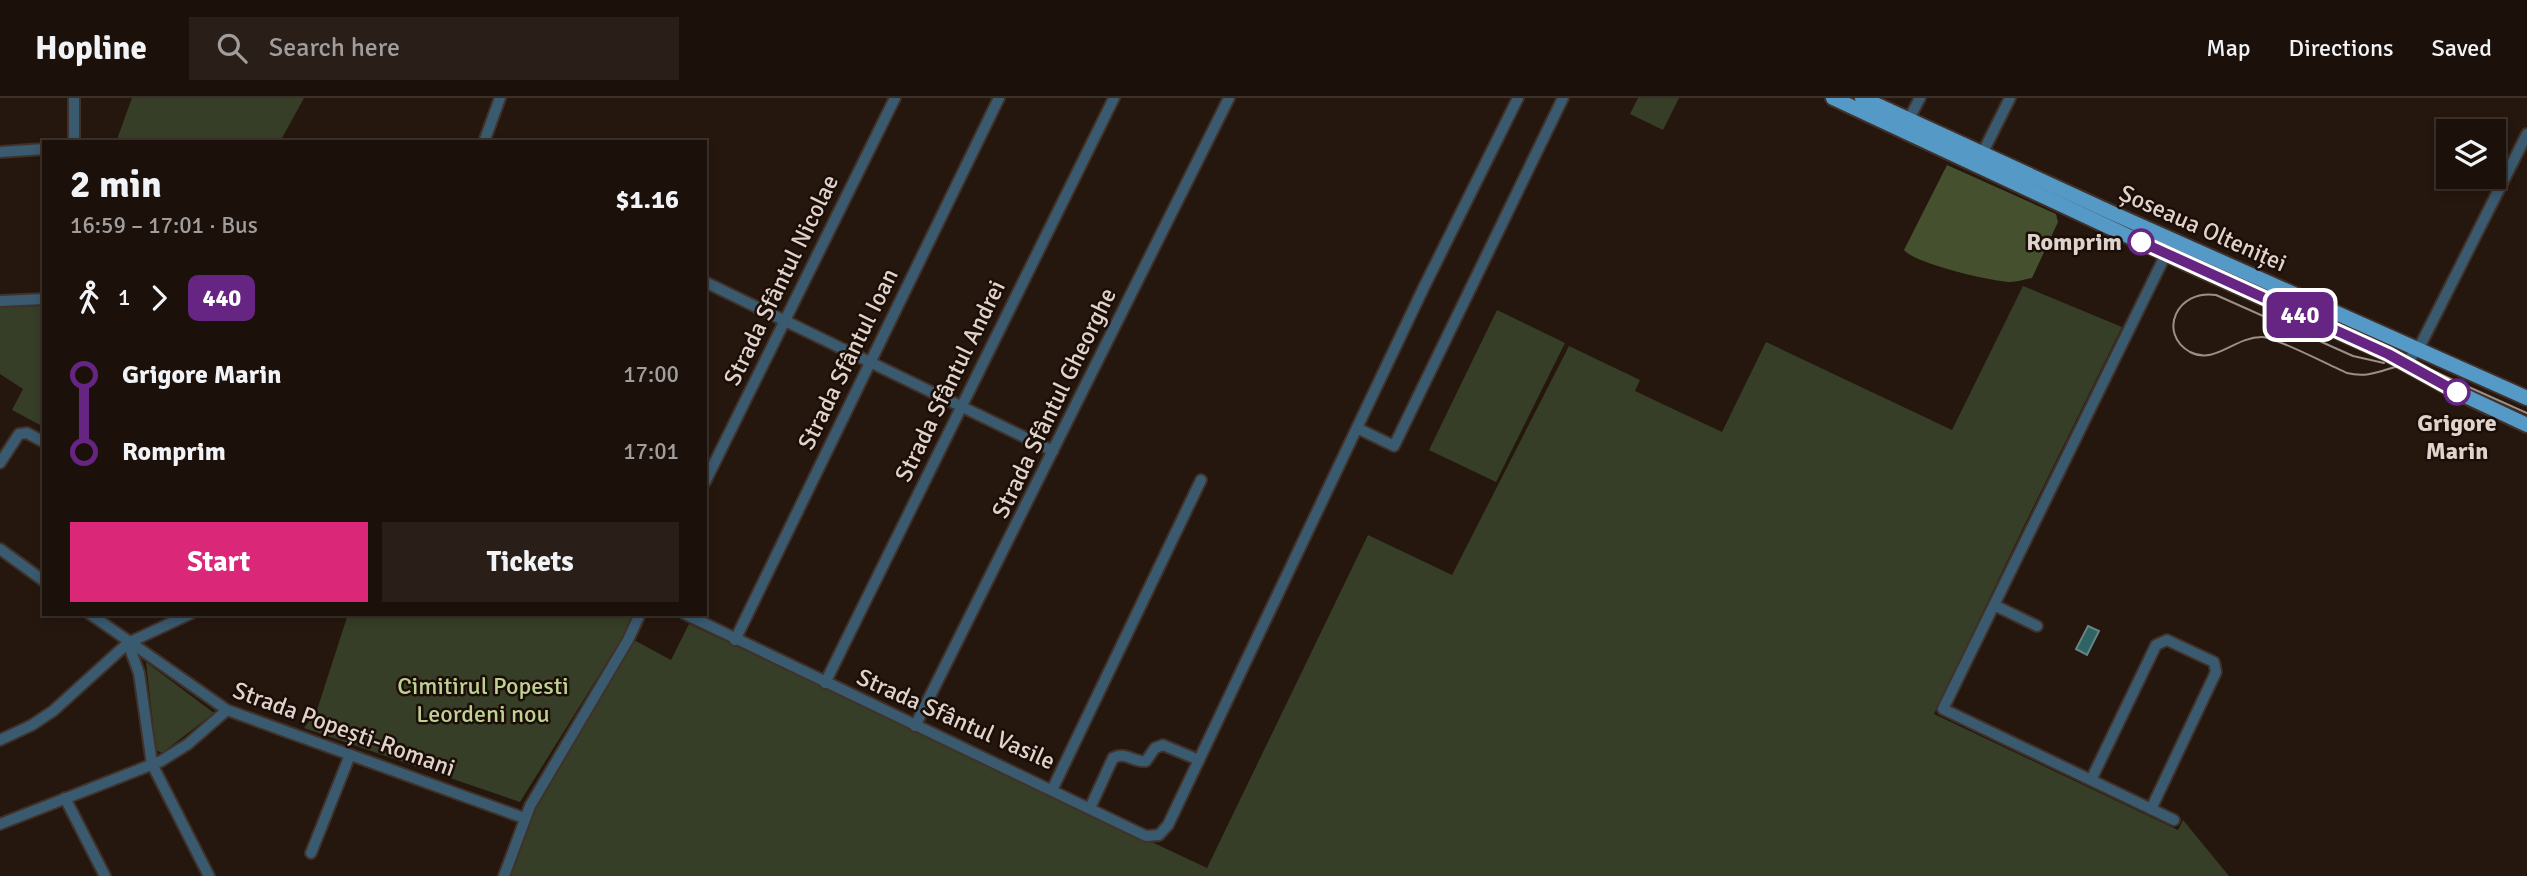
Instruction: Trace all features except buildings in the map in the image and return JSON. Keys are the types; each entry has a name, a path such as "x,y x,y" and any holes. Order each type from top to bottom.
{"main road":[{"name":"Șoseaua Olteniței","path":"1833,98 2468,370 2527,398"},
{"name":"Șoseaua Olteniței","path":"1862,98 1909,119 1980,160 2166,254 2406,364 2527,425"},
{"path":"2457,392 2468,370"}],"street":[{"path":"74,98 74,140"},
{"path":"485,140 500,98"},
{"name":"Strada Sfântul Nicolae","path":"707,478 895,98"},
{"name":"Strada Sfântul Ioan","path":"735,640 999,98"},
{"name":"Strada Sfântul Andrei","path":"825,683 1114,98"},
{"name":"Strada Sfântul Gheorghe","path":"915,726 1229,98"},
{"path":"1052,790 1146,836 1160,835 1168,825 1518,98"},
{"path":"1357,428 1394,446 1563,98"},
{"path":"1909,119 1920,98"},
{"path":"1980,160 2010,98"},
{"path":"2406,364 2418,350 2527,134"},
{"path":"0,152 42,149"},
{"name":"Șoseaua Olteniței","path":"2091,780 1943,709 2166,254"},
{"path":"707,283 1054,451"},
{"path":"0,301 42,299"},
{"path":"0,463 19,434 27,433 42,441"},
{"name":"Strada Sfântul Vasile","path":"689,616 1052,790 1201,480"},
{"path":"0,549 42,580"},
{"path":"1994,605 2037,626"},
{"name":"Strada Popești-Romani","path":"93,616 228,710 524,818"},
{"path":"0,740 32,725 53,711 128,643 186,616"},
{"path":"504,876 524,818 628,640 639,616"},
{"path":"2151,809 2216,672 2214,662 2167,640 2156,645 2091,780 2151,809 2174,820"},
{"path":"128,643 139,673 152,764 209,876"},
{"path":"0,824 176,753 228,710"},
{"path":"1090,808 1116,756 1125,755 1142,762 1146,761 1155,748 1163,745 1199,760"},
{"path":"311,853 349,755"},
{"path":"65,798 105,876"}],"green space":[{"path":"132,98 304,98 282,138 284,140 117,140"},
{"path":"1638,98 1679,98 1663,130 1630,114"},
{"path":"1947,165 2056,214 2058,222 2032,278 2010,282 1987,279 1923,261 1904,250"},
{"path":"2023,286 2122,327 1934,714 2178,830 2183,820 2229,876 510,876 532,813 632,639 671,660 689,624 1207,868 1368,535 1452,575 1569,346 1640,380 1635,391 1722,432 1766,342 1952,430"},
{"path":"42,306 42,426 12,410 23,389 0,374 0,307"},
{"path":"1497,310 1565,343 1496,482 1429,450"},
{"name":"Cimitirul Popesti Leordeni nou","path":"347,616 633,616 624,635 520,802 304,728 317,710"},
{"path":"146,662 214,713 162,753 156,750"}],"water":[{"path":"2088,626 2099,631 2087,655 2076,649"}],"tram line":[{"path":"2384,363 2353,356 2216,295 2202,295 2182,305 2173,324 2180,344 2199,355 2216,353 2252,338 2269,338 2347,373 2358,375 2403,365 2422,366 2527,413"}],"bus line":[{"name":"440","path":"2141,242 2388,354 2457,392"}],"place":[{"name":"Romprim","path":"2141,242"},
{"name":"Grigore Marin","path":"2457,392"}]}
